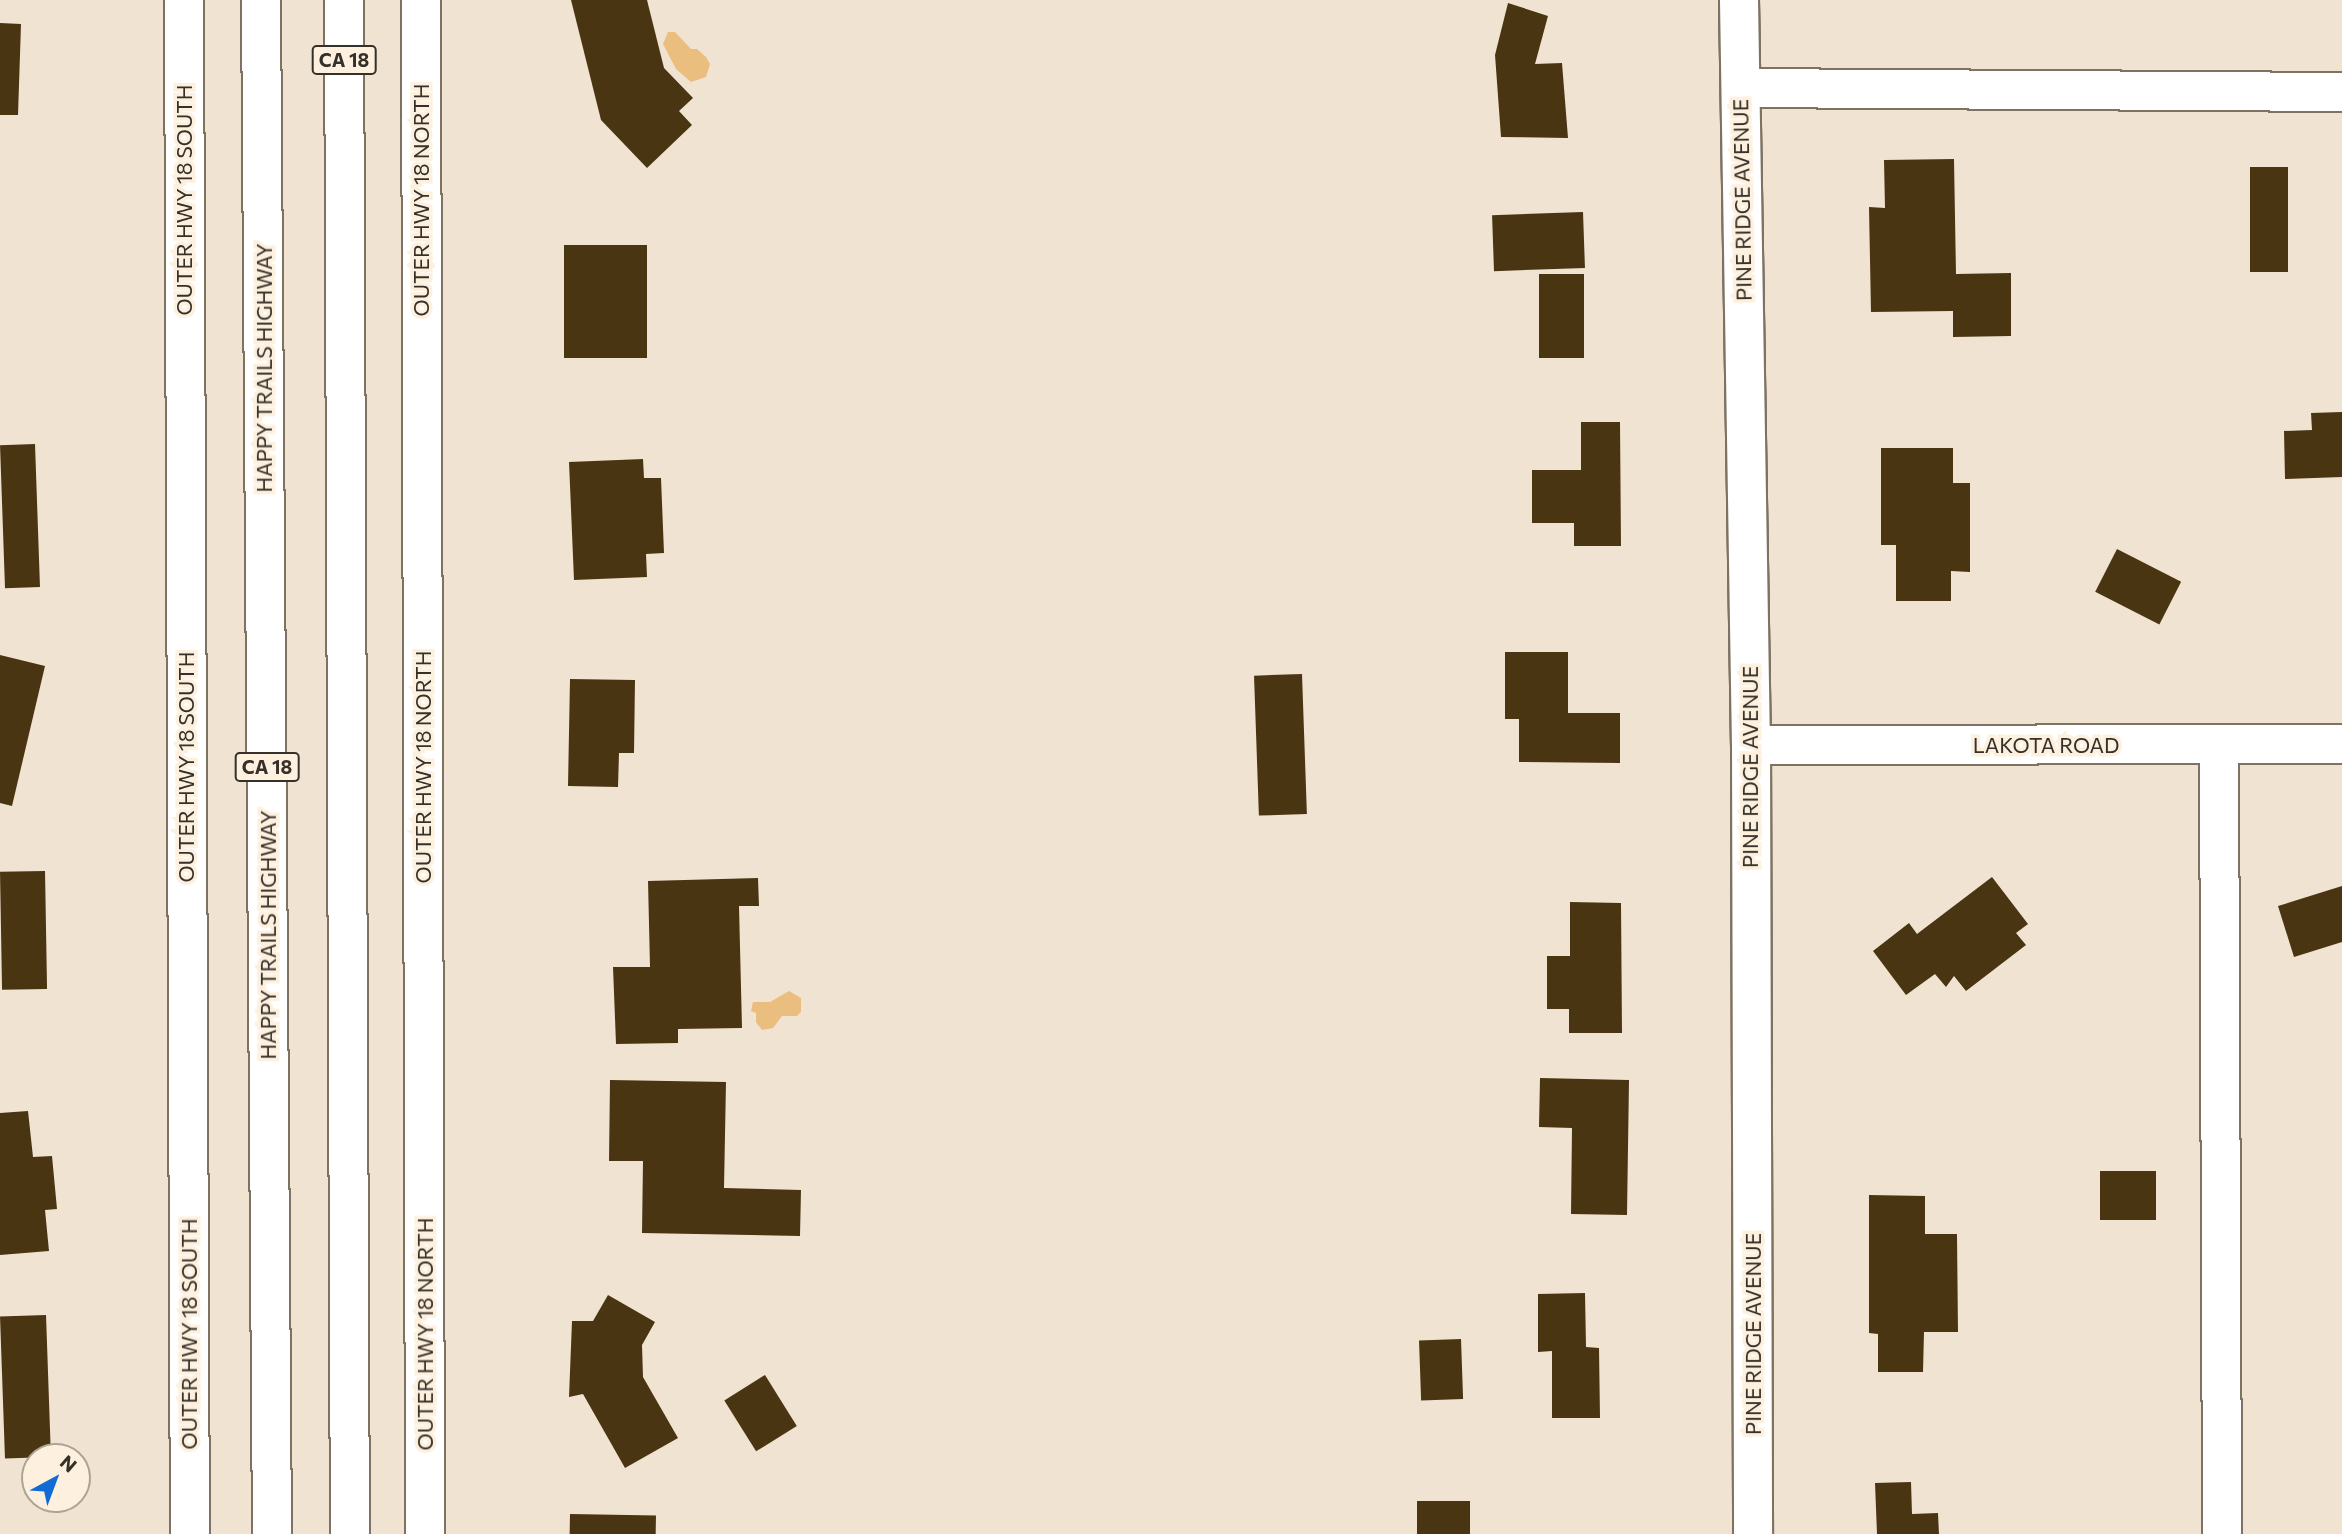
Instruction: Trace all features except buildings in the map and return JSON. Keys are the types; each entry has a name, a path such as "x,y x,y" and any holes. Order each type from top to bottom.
{"street":[{"name":"OUTER HWY 18 SOUTH","path":"184,0 190,1534"},
{"name":"HAPPY TRAILS HIGHWAY","path":"261,0 272,1534"},
{"name":"CA 18","path":"344,0 350,1534"},
{"name":"OUTER HWY 18 NORTH","path":"421,0 425,1534"},
{"name":"PINE RIDGE AVENUE","path":"1739,0 1751,745 1753,1534"},
{"path":"1741,88 2342,92"},
{"name":"LAKOTA ROAD","path":"1751,745 2342,744"},
{"path":"2219,745 2222,1534"}],"shaded area":[{"path":"668,32 675,32 691,49 697,49 706,57 710,64 706,77 691,82 676,69 663,44"},
{"path":"789,991 801,998 801,1012 797,1016 782,1016 773,1028 762,1030 756,1022 756,1013 751,1011 753,1002 770,1002"}]}
